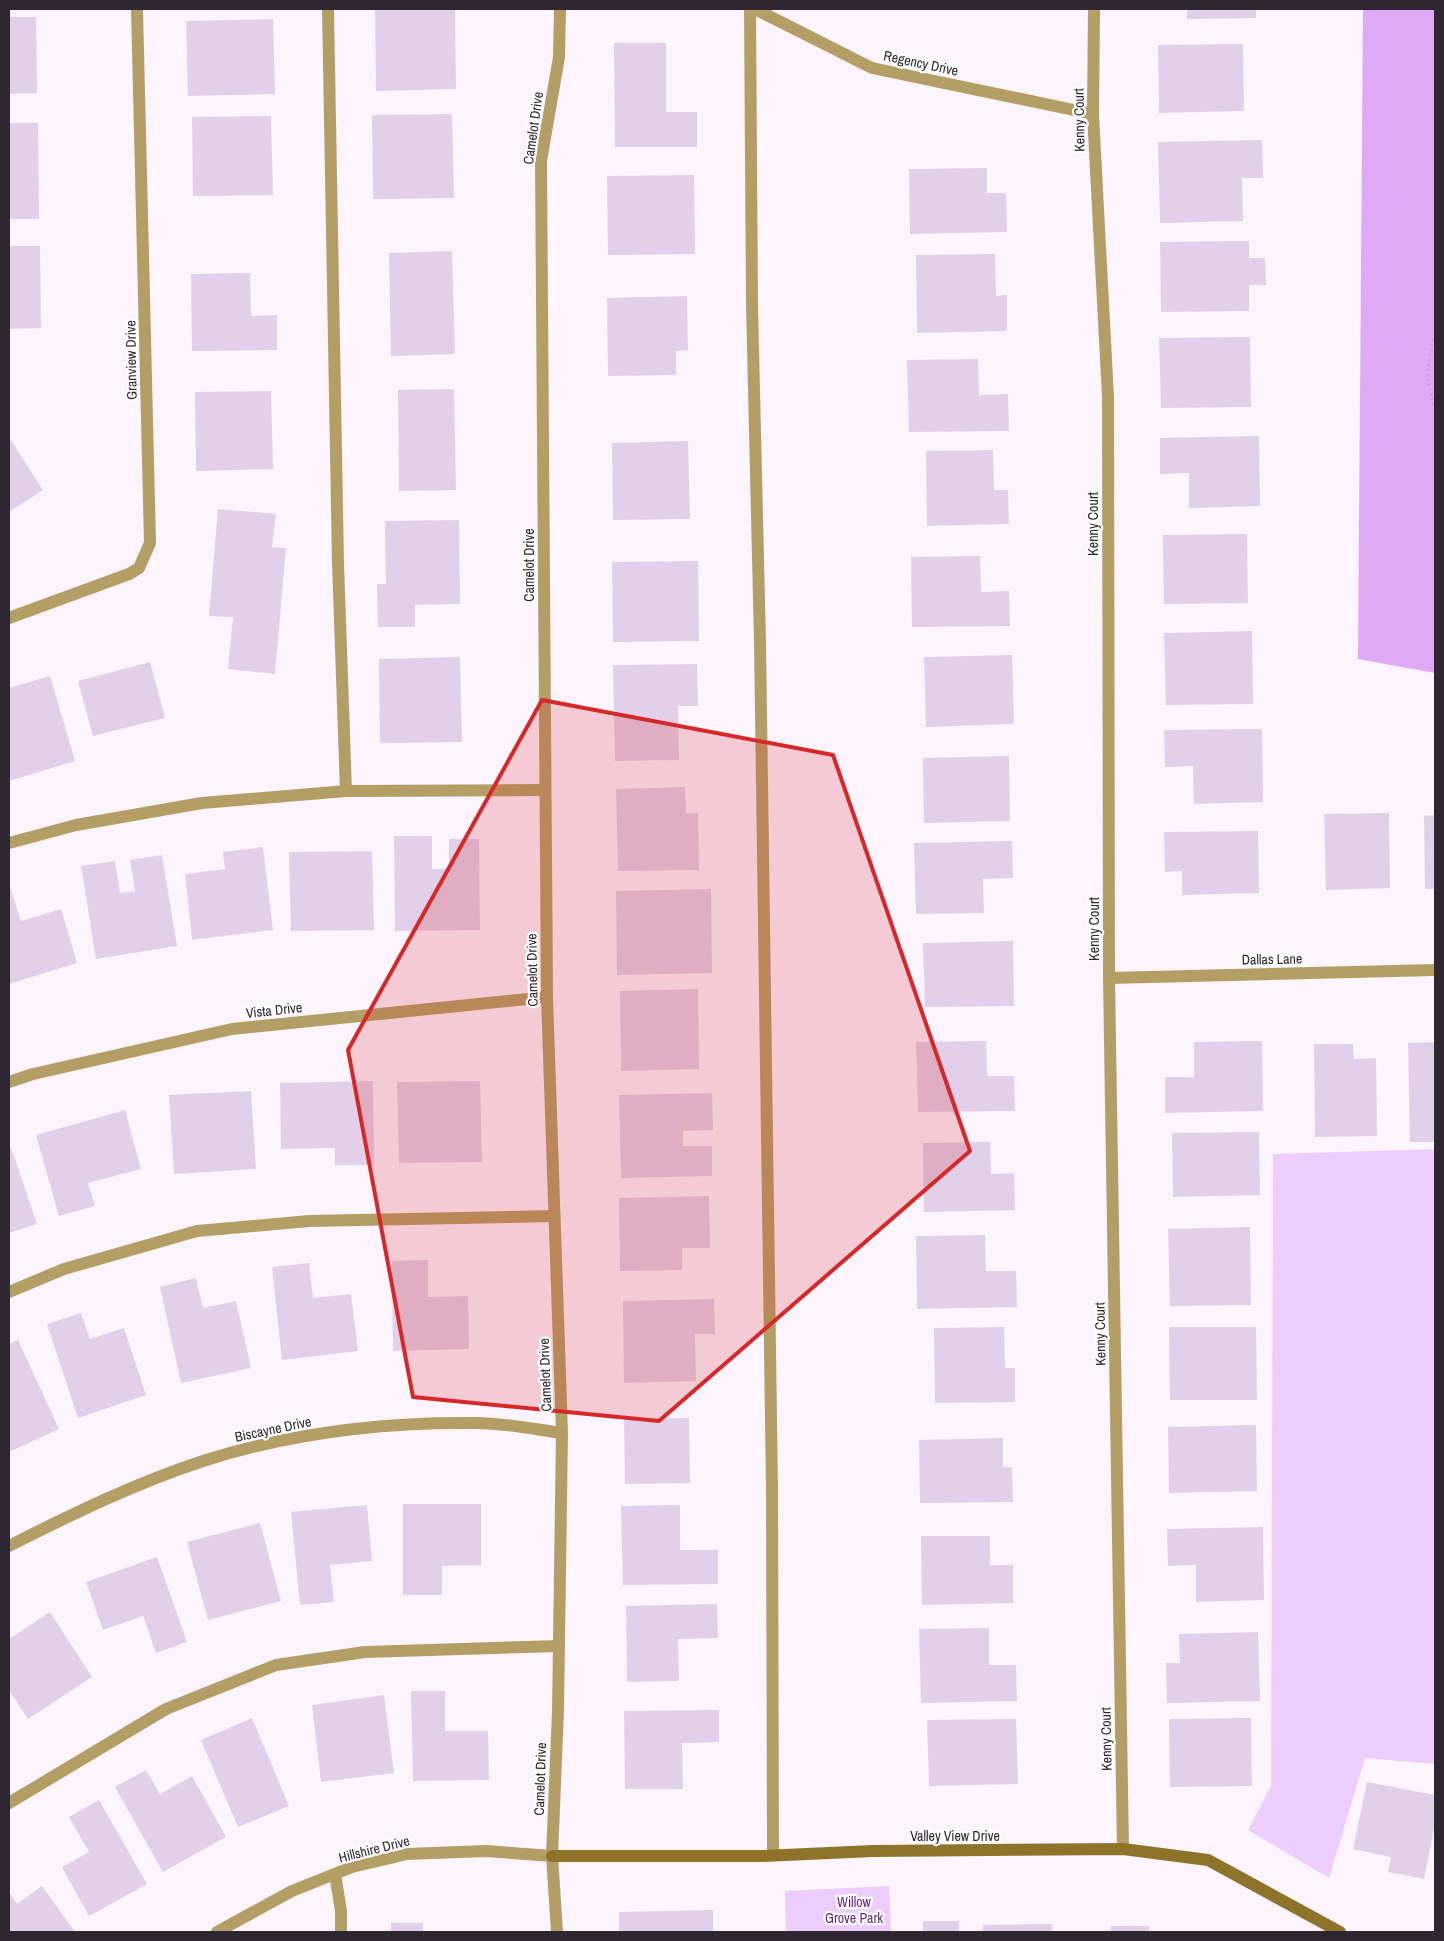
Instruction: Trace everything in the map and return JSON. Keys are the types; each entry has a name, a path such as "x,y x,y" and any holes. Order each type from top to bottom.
{"street":[{"name":"Granview Drive","path":"9,618 130,574 139,568 150,543 137,9"},
{"path":"328,9 338,553 346,790"},
{"name":"Camelot Drive","path":"557,1932 552,1856 558,1711 562,1433 547,997 541,161 559,57 560,9"},
{"path":"750,9 752,305 760,642 772,1500 773,1855"},
{"name":"Regency Drive","path":"756,9 872,68 1093,114"},
{"name":"Kenny Court","path":"1094,9 1093,114 1108,397 1109,978 1123,1849"},
{"path":"9,844 76,825 202,804 346,790 545,790"},
{"name":"Dallas Lane","path":"1109,978 1435,970"},
{"name":"Vista Drive","path":"9,1082 33,1074 232,1029 547,997"},
{"path":"9,1292 64,1269 197,1231 309,1221 554,1216"},
{"name":"Biscayne Drive","path":"9,1546 68,1516 130,1489 203,1461 284,1440 371,1426 477,1422 562,1433"},
{"path":"9,1803 166,1709 276,1665 365,1652 559,1646"},
{"name":"Valley View Drive","path":"552,1856 773,1855 1123,1849 1208,1860 1340,1932"},
{"name":"Hillshire Drive","path":"218,1932 292,1891 352,1867 407,1854 486,1850 552,1856"},
{"path":"335,1874 341,1911 341,1932"}],"path":[{"path":"1435,336 1429,356 1427,377 1435,408"}],"highlighted area":[{"path":"542,700 833,755 970,1151 659,1421 413,1397 348,1050"}],"green space":[{"path":"1435,1149 1435,1764 1365,1758 1329,1878 1248,1830 1271,1786 1273,1154"},
{"name":"Willow Grove Park","path":"889,1886 891,1932 786,1932 785,1891"}],"shaded area":[{"path":"1363,9 1435,9 1435,673 1358,659"}],"building":[{"path":"375,9 455,9 456,89 376,91"},
{"path":"1187,9 1256,9 1256,18 1187,19"},
{"path":"9,17 36,17 37,93 9,94"},
{"path":"273,19 275,94 188,96 186,21"},
{"path":"614,43 666,43 666,112 697,112 697,147 615,147"},
{"path":"1243,44 1244,111 1159,113 1158,45"},
{"path":"452,114 454,198 373,199 372,115"},
{"path":"271,116 273,195 193,196 192,117"},
{"path":"9,123 38,123 39,219 9,219"},
{"path":"1262,140 1263,178 1242,178 1243,221 1160,223 1158,142"},
{"path":"987,168 987,193 1006,193 1007,232 910,234 909,169"},
{"path":"694,175 695,254 608,255 607,176"},
{"path":"1249,241 1249,258 1265,258 1266,285 1249,285 1249,311 1161,312 1160,242"},
{"path":"9,246 40,246 41,328 9,329"},
{"path":"452,251 455,354 391,356 389,253"},
{"path":"995,254 996,296 1007,295 1007,331 917,333 916,255"},
{"path":"250,273 251,316 277,315 277,350 192,351 191,274"},
{"path":"687,296 688,350 676,351 676,375 608,376 607,298"},
{"path":"1250,337 1251,407 1161,408 1159,338"},
{"path":"978,359 979,395 1008,394 1009,431 909,432 907,360"},
{"path":"454,389 456,490 399,491 398,390"},
{"path":"271,391 273,469 196,471 195,392"},
{"path":"1259,436 1260,506 1189,508 1189,473 1160,474 1160,438"},
{"path":"9,437 43,490 9,512"},
{"path":"688,441 690,519 613,520 612,443"},
{"path":"993,450 994,490 1008,490 1009,524 927,526 926,451"},
{"path":"218,509 276,514 272,547 286,548 275,674 228,669 233,617 209,616"},
{"path":"459,520 460,604 415,605 415,627 378,627 377,584 386,584 385,521"},
{"path":"1247,534 1248,603 1164,604 1163,535"},
{"path":"980,556 981,592 1009,591 1010,626 912,627 911,557"},
{"path":"698,561 699,641 613,642 612,562"},
{"path":"1252,631 1253,704 1166,705 1164,633"},
{"path":"1012,655 1014,724 926,727 924,657"},
{"path":"460,657 462,742 380,743 379,659"},
{"path":"150,662 165,718 93,736 78,681"},
{"path":"697,664 698,706 678,706 679,760 615,761 613,665"},
{"path":"50,676 75,761 9,781 9,688"},
{"path":"1262,729 1263,802 1194,804 1193,766 1165,767 1164,730"},
{"path":"1009,756 1010,821 924,823 923,758"},
{"path":"685,787 686,813 698,813 699,870 618,871 616,789"},
{"path":"1389,813 1390,888 1326,890 1324,814"},
{"path":"1435,815 1435,889 1425,889 1424,816"},
{"path":"1258,831 1259,893 1182,895 1182,871 1165,872 1164,832"},
{"path":"394,836 432,836 432,869 449,869 449,839 479,839 480,930 395,931"},
{"path":"1012,841 1013,878 983,879 984,913 916,914 914,843"},
{"path":"263,847 273,930 192,940 185,874 225,869 223,852"},
{"path":"372,851 374,930 291,931 289,852"},
{"path":"162,855 177,946 96,959 81,866 115,861 120,893 135,891 130,860"},
{"path":"9,884 21,921 61,909 77,963 9,984"},
{"path":"711,889 712,973 617,975 616,891"},
{"path":"1013,941 1014,1006 925,1007 923,943"},
{"path":"698,989 699,1069 621,1071 620,991"},
{"path":"986,1041 987,1076 1014,1076 1015,1111 918,1112 916,1042"},
{"path":"1262,1041 1263,1111 1165,1113 1165,1077 1194,1077 1194,1042"},
{"path":"1435,1042 1435,1142 1410,1142 1408,1043"},
{"path":"1314,1044 1353,1044 1354,1059 1376,1058 1377,1136 1315,1137"},
{"path":"373,1081 374,1165 335,1165 335,1148 281,1149 280,1083"},
{"path":"480,1081 482,1162 399,1163 397,1082"},
{"path":"251,1091 256,1169 174,1174 169,1095"},
{"path":"712,1093 713,1130 683,1131 683,1146 712,1146 712,1176 621,1178 619,1095"},
{"path":"125,1110 141,1169 88,1183 95,1206 59,1216 36,1135"},
{"path":"1259,1132 1260,1195 1173,1197 1172,1133"},
{"path":"990,1142 991,1174 1014,1173 1015,1210 924,1212 923,1143"},
{"path":"11,1147 37,1224 9,1233 9,1148"},
{"path":"709,1196 710,1248 682,1248 682,1270 620,1271 619,1198"},
{"path":"1250,1227 1251,1305 1170,1306 1168,1229"},
{"path":"985,1235 986,1271 1016,1271 1017,1307 917,1309 916,1236"},
{"path":"428,1260 428,1297 468,1296 469,1349 393,1351 392,1261"},
{"path":"309,1263 313,1298 351,1294 358,1351 282,1360 272,1267"},
{"path":"196,1278 203,1308 236,1301 251,1368 181,1383 160,1287"},
{"path":"714,1299 715,1334 695,1334 696,1381 624,1383 623,1301"},
{"path":"81,1313 90,1339 124,1328 146,1395 78,1418 47,1324"},
{"path":"1004,1327 1005,1368 1015,1368 1015,1402 935,1403 934,1328"},
{"path":"1169,1327 1256,1327 1257,1400 1170,1400"},
{"path":"18,1340 59,1429 9,1452 9,1344"},
{"path":"689,1418 690,1483 625,1484 624,1419"},
{"path":"1256,1425 1257,1491 1169,1493 1168,1427"},
{"path":"1003,1438 1003,1467 1012,1467 1013,1502 920,1503 919,1440"},
{"path":"403,1504 481,1504 481,1565 442,1566 442,1595 403,1595"},
{"path":"367,1505 372,1561 330,1565 334,1602 300,1605 291,1512"},
{"path":"680,1505 680,1550 718,1550 718,1584 623,1585 621,1506"},
{"path":"260,1523 281,1601 208,1620 187,1542"},
{"path":"1263,1527 1264,1600 1196,1602 1196,1565 1168,1566 1167,1529"},
{"path":"921,1536 990,1536 990,1565 1013,1565 1013,1603 922,1605"},
{"path":"157,1557 187,1642 156,1653 143,1616 103,1630 86,1582"},
{"path":"717,1604 718,1638 678,1639 679,1681 627,1682 626,1606"},
{"path":"50,1612 92,1677 28,1719 9,1690 9,1639"},
{"path":"989,1628 989,1665 1016,1665 1017,1701 921,1703 919,1629"},
{"path":"1258,1632 1260,1701 1167,1703 1166,1663 1180,1663 1179,1634"},
{"path":"411,1691 445,1691 445,1731 488,1731 489,1780 413,1781"},
{"path":"384,1695 394,1773 321,1782 312,1705"},
{"path":"719,1710 719,1742 682,1743 683,1789 625,1789 624,1711"},
{"path":"252,1718 289,1806 238,1827 201,1740"},
{"path":"1251,1718 1252,1786 1170,1787 1169,1719"},
{"path":"1016,1719 1018,1784 929,1786 927,1720"},
{"path":"146,1770 160,1794 192,1776 226,1837 163,1872 115,1787"},
{"path":"1367,1782 1435,1795 1435,1824 1424,1879 1388,1872 1391,1857 1353,1849"},
{"path":"99,1800 147,1884 89,1916 62,1867 89,1852 69,1817"},
{"path":"42,1886 75,1932 9,1932 9,1892 17,1904"},
{"path":"713,1910 713,1932 619,1932 619,1912"},
{"path":"923,1921 959,1921 959,1932 923,1932"},
{"path":"391,1923 423,1923 423,1932 391,1932"},
{"path":"1052,1924 1052,1932 983,1932 983,1925"},
{"path":"1111,1926 1149,1926 1149,1932 1111,1932"}]}
